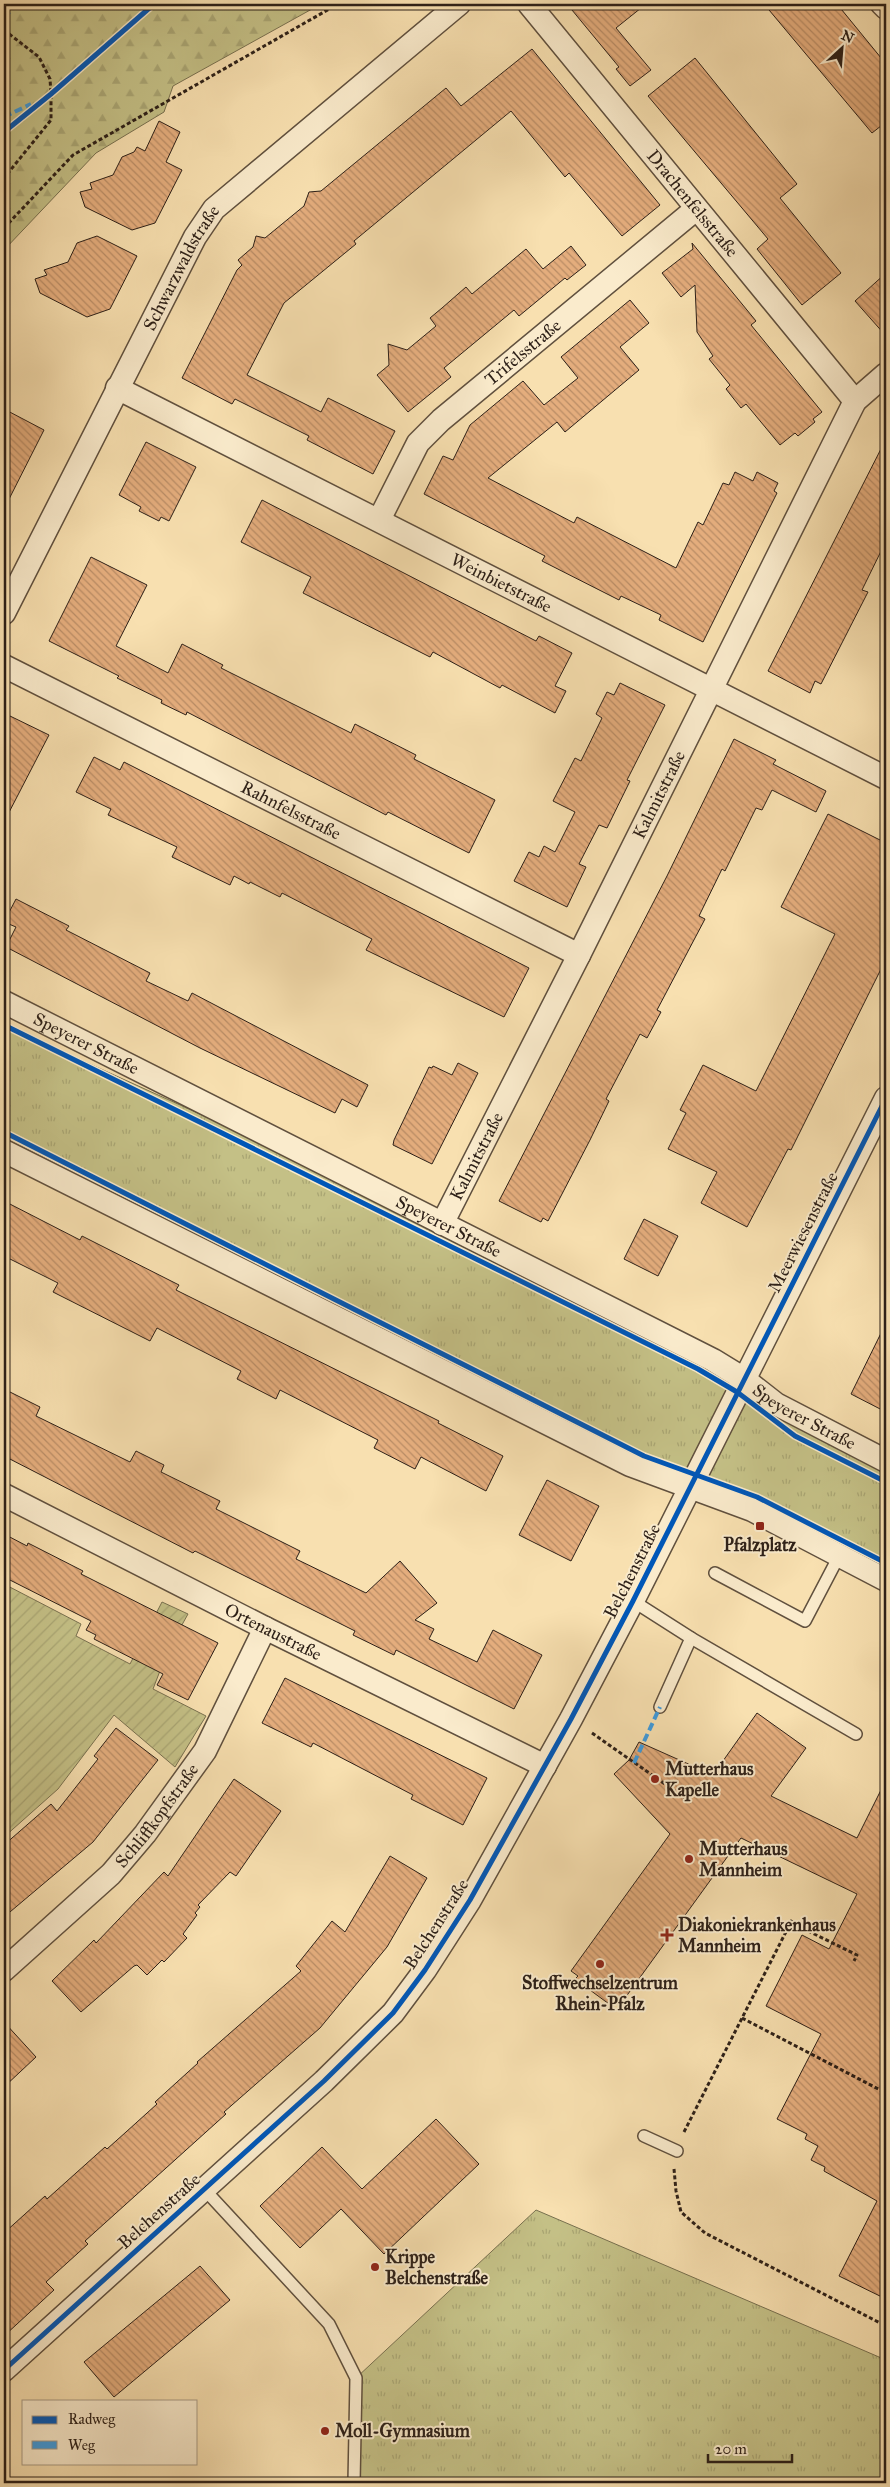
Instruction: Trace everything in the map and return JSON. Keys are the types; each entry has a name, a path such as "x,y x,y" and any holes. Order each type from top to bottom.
{"street":[{"name":"Schwarzwaldstraße","path":"4,612 195,237 214,210 459,4"},
{"name":"Drachenfelsstraße","path":"529,4 855,402"},
{"path":"882,4 886,8"},
{"name":"Trifelsstraße","path":"379,520 418,443 441,420 696,208"},
{"name":"Kalmitstraße","path":"442,1224 579,955 855,402 886,374"},
{"name":"Weinbietstraße","path":"118,388 886,778"},
{"name":"Rahnfelsstraße","path":"4,666 579,955"},
{"name":"Speyerer Straße","path":"4,1002 713,1360 744,1379 776,1404 886,1461"},
{"name":"Meerwiesenstraße","path":"744,1379 886,1098"},
{"path":"4,1151 630,1465 752,1510 886,1580"},
{"name":"Belchenstraße","path":"4,2370 324,2081 392,2013 425,1970 470,1900 571,1720 634,1601 744,1379"},
{"name":"Ortenaustraße","path":"4,1494 266,1628 545,1766"},
{"name":"Schliffkopfstraße","path":"4,1970 111,1874 178,1791 205,1751 266,1628"}],"lane":[{"path":"715,1574 805,1620 839,1556"},
{"path":"634,1601 691,1638 856,1734"},
{"path":"660,1707 691,1638"},
{"path":"644,2136 677,2151"},
{"path":"204,2189 329,2324 356,2378 354,2483"}],"path":[{"path":"4,228 73,155 338,4"},
{"path":"4,30 39,57 50,79 51,94 51,120 4,178"},
{"path":"571,1720 692,1803"},
{"path":"793,1918 687,2126 673,2162 676,2191 681,2212 705,2233 886,2326"},
{"path":"802,1928 857,1955 854,1961"},
{"path":"742,2018 886,2093"}],"green space":[{"path":"4,4 321,4 173,86 164,112 96,153 4,250"},
{"path":"4,1025 442,1224 886,1461 886,1580 630,1465 4,1129"},
{"path":"4,1584 81,1624 76,1636 130,1664 162,1602 188,1614 168,1650 153,1689 206,1716 175,1767 114,1715 58,1789 4,1837"},
{"path":"536,2210 886,2360 886,2483 354,2483 356,2378"}],"building":[{"path":"567,4 646,4 616,28 651,70 630,86 616,69 619,67"},
{"path":"764,4 837,4 886,64 886,122 872,133"},
{"path":"532,49 660,205 622,236 569,173 565,177 511,111 354,241 356,244 284,303 247,375 321,412 328,398 395,431 373,474 307,440 309,436 235,399 232,404 182,378 237,270 242,265 238,260 253,247 256,236 265,238 304,206 309,192 321,191 446,88 461,106"},
{"path":"695,58 797,184 780,198 841,273 802,305 757,249 768,239 648,96"},
{"path":"159,121 180,132 166,162 182,170 155,223 132,230 85,207 80,192 92,189 90,183 113,175 122,157 134,152 137,147 145,151"},
{"path":"97,236 137,256 110,309 87,317 40,293 35,279 47,275 44,270 68,262 77,243"},
{"path":"692,243 756,321 751,325 822,412 813,419 815,422 798,436 795,433 780,445 746,404 741,408 726,389 730,385 709,359 713,356 697,332 695,285 681,297 662,273 693,249"},
{"path":"571,246 586,265 567,280 565,278 519,316 514,310 444,368 451,377 408,412 377,375 389,365 388,344 407,350 436,326 430,318 466,287 472,294 526,249 543,269"},
{"path":"886,273 886,336 855,301"},
{"path":"630,300 649,323 620,347 639,370 565,432 557,422 488,478 574,523 577,517 676,568 698,522 703,525 723,483 729,485 735,472 753,481 757,472 778,483 774,491 777,493 703,642 659,620 661,615 621,596 619,600 542,561 545,556 424,494 443,456 453,460 470,425 523,381 544,405 578,378 561,357"},
{"path":"4,409 44,430 4,509"},
{"path":"886,439 886,541 862,590 868,592 821,684 815,681 810,693 768,671"},
{"path":"146,442 196,467 169,521 161,517 159,521 139,511 141,507 119,495"},
{"path":"262,500 536,641 539,636 572,653 555,686 566,691 555,713 502,685 500,688 433,652 430,657 303,593 311,577 241,542"},
{"path":"91,557 147,585 116,646 168,673 182,644 223,665 221,668 351,733 355,724 416,755 414,759 495,800 469,853 388,812 386,815 187,712 186,715 161,703 162,700 117,678 119,676 49,641"},
{"path":"620,683 665,705 627,780 630,781 607,828 599,825 579,864 586,867 567,907 514,881 529,852 539,857 544,846 555,852 575,812 553,801 575,758 581,761 602,718 596,714 607,692 614,695"},
{"path":"10,716 49,735 4,822 4,728"},
{"path":"734,739 776,760 773,764 826,791 816,812 772,790 762,810 756,808 725,871 722,869 699,916 705,919 657,1010 661,1012 647,1038 640,1034 606,1099 609,1101 590,1140 548,1221 543,1218 541,1222 499,1201 667,876"},
{"path":"94,757 120,770 124,762 529,968 504,1017 366,950 372,939 282,893 280,897 234,876 230,885 172,857 177,847 108,815 111,809 76,792"},
{"path":"828,814 886,843 886,959 791,1150 788,1149 747,1227 701,1203 717,1172 668,1149 686,1113 680,1110 703,1065 756,1091 835,934 781,907"},
{"path":"16,899 69,926 66,930 150,973 146,981 188,1001 192,993 368,1085 357,1107 342,1099 335,1113 200,1048 6,947 16,927 4,922"},
{"path":"458,1063 478,1073 432,1164 393,1145 429,1067 432,1068 433,1066 452,1075"},
{"path":"4,1201 80,1240 82,1236 179,1285 176,1290 439,1421 438,1423 503,1456 486,1491 421,1457 415,1469 374,1448 378,1440 280,1390 276,1399 237,1379 241,1371 157,1328 150,1341 53,1292 58,1283 4,1256"},
{"path":"644,1219 678,1236 658,1276 624,1259"},
{"path":"886,1323 886,1412 851,1394"},
{"path":"4,1389 40,1407 36,1416 130,1462 136,1451 164,1465 161,1472 220,1501 216,1509 300,1551 296,1559 366,1593 400,1561 437,1603 415,1620 434,1629 429,1639 477,1662 493,1630 542,1655 514,1709 396,1650 394,1655 353,1635 355,1631 195,1551 193,1553 4,1456"},
{"path":"547,1480 599,1506 571,1561 519,1535"},
{"path":"4,1534 27,1546 28,1543 83,1571 81,1574 218,1643 188,1700 157,1685 163,1674 94,1639 96,1635 86,1630 91,1621 4,1577"},
{"path":"285,1678 487,1778 463,1825 411,1799 413,1795 313,1743 311,1747 262,1723"},
{"path":"757,1713 806,1748 771,1796 857,1838 886,1780 886,2299 839,2276 877,2201 824,2171 825,2167 811,2160 818,2146 805,2139 807,2134 777,2119 821,2034 766,2006 802,1935 829,1949 857,1894 741,1838 620,2005 612,1999 609,2004 575,1979 578,1976 571,1971 670,1834 614,1774 629,1760 639,1742 713,1775"},
{"path":"116,1728 158,1760 93,1842 4,1917 4,1845 51,1804 57,1811 98,1759 94,1756"},
{"path":"234,1779 281,1811 236,1876 230,1872 198,1905 200,1907 195,1913 197,1915 183,1934 187,1938 164,1962 162,1960 147,1975 137,1965 134,1966 81,2012 52,1981 94,1940 96,1943 164,1872 168,1876"},
{"path":"390,1856 427,1878 387,1947 320,2028 224,2112 226,2114 85,2241 88,2244 46,2282 54,2290 4,2336 4,2233 45,2196 47,2199 105,2147 107,2149 157,2104 155,2102 197,2062 301,1971 296,1966 332,1921 345,1932"},
{"path":"4,2022 36,2057 4,2087"},
{"path":"436,2119 479,2164 384,2254 341,2209 300,2248 260,2206 322,2147 362,2189"},
{"path":"200,2266 230,2300 114,2397 84,2362"}],"marked path":[{"path":"4,18 16,4"},
{"path":"4,117 31,104"},
{"path":"634,1763 660,1707"}],"cycle path":[{"path":"4,132 51,94 154,4"},
{"path":"4,1025 698,1369 737,1392 795,1436 886,1482"},
{"path":"4,2370 324,2081 393,2013 425,1970 470,1900 571,1719 633,1601 886,1098"},
{"path":"4,1132 644,1456 757,1497 886,1563"}],"place":[{"name":"Pfalzplatz","path":"760,1526"},
{"name":"Mutterhaus Kapelle","path":"655,1779"},
{"name":"Mutterhaus Mannheim","path":"689,1859"},
{"name":"Diakoniekrankenhaus Mannheim","path":"667,1935"},
{"name":"Stoffwechselzentrum Rhein-Pfalz","path":"600,1964"},
{"name":"Krippe Belchenstraße","path":"375,2267"},
{"name":"Moll-Gymnasium","path":"325,2431"}]}
